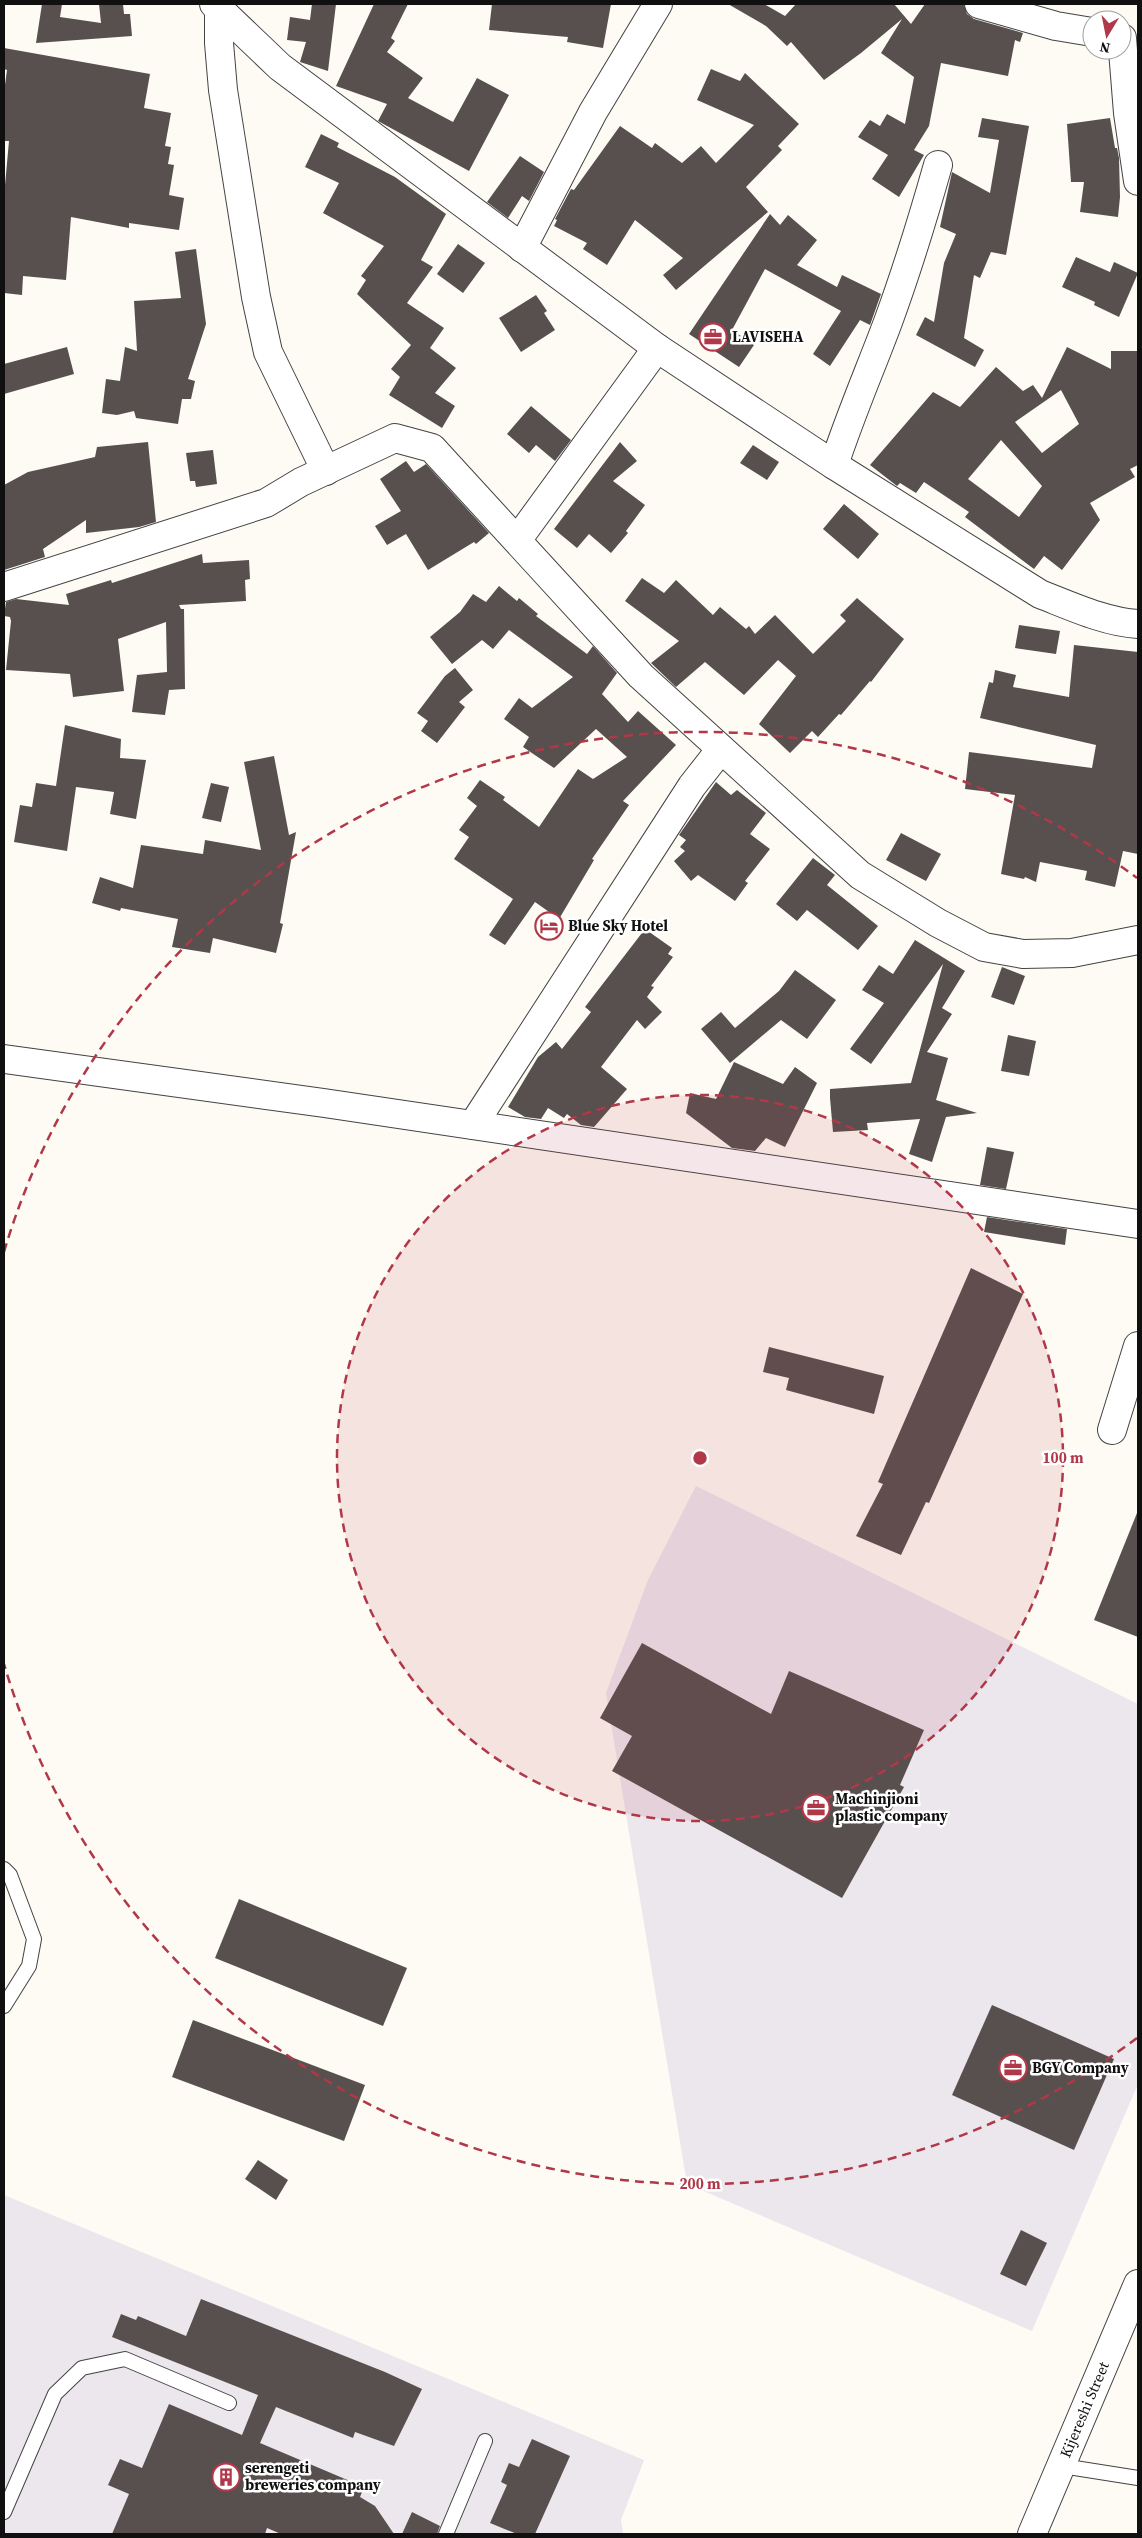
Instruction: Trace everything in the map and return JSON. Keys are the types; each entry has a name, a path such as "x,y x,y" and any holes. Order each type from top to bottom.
{"street":[{"path":"522,248 593,112 658,4"},
{"path":"980,4 1056,26 1082,30"},
{"path":"218,5 280,67 657,348 834,465 1040,594 1081,610 1127,623 1138,624"},
{"path":"218,5 223,90 256,297 268,352 326,471"},
{"path":"1124,60 1128,113 1138,181"},
{"path":"834,465 851,412 888,322 918,237 938,165"},
{"path":"518,539 657,348"},
{"path":"4,587 266,503 301,482 395,438 432,448 518,539 641,676 794,818 860,875 938,923 984,947 1023,954 1072,953 1138,940"},
{"path":"473,1125 692,786 721,749"},
{"path":"4,1059 473,1125 1138,1224"},
{"path":"1112,1430 1138,1346"},
{"name":"Kijereshi Street","path":"1032,2534 1138,2284"}],"lane":[{"path":"4,1869 10,1875 34,1939 29,1966 4,2006"},
{"path":"4,2512 55,2394 82,2368 125,2359 229,2403"},
{"path":"446,2534 485,2441"},
{"path":"1062,2466 1138,2478"}],"shaded area":[{"path":"696,1486 1138,1704 1138,2084 1032,2331 687,2184 606,1693 648,1580"},
{"path":"4,2195 644,2460 621,2520 623,2534 4,2534"}],"building":[{"path":"42,4 62,4 60,17 101,23 99,4 123,4 124,14 130,14 132,36 36,43"},
{"path":"312,4 336,4 328,71 300,62 306,42 287,40 290,17 310,20"},
{"path":"374,4 408,4 391,38 395,41 387,52 423,78 408,98 453,122 477,78 509,95 469,171 378,121 387,104 336,86"},
{"path":"492,4 611,4 603,48 567,42 568,37 489,30"},
{"path":"728,4 764,4 785,16 796,4 894,4 911,24 925,4 964,4 967,14 974,19 1023,33 1020,42 1015,40 1008,76 941,63 929,126 914,150 924,155 899,197 872,179 888,155 858,137 870,120 880,126 887,114 905,124 914,77 881,53 902,19 861,53 824,80 791,42 787,46 766,26"},
{"path":"4,48 150,74 144,108 171,113 165,146 171,147 168,164 174,165 169,195 184,198 179,230 129,223 129,228 71,217 66,280 23,276 22,295 4,293 4,196 9,141 4,141 4,92 7,70 4,69"},
{"path":"711,69 740,81 745,73 799,124 778,146 782,150 746,187 768,212 676,290 663,275 683,258 635,220 607,265 583,249 587,243 554,226 557,220 555,219 571,189 574,190 620,126 652,148 655,143 682,163 701,146 716,163 754,125 697,100"},
{"path":"982,118 1029,126 1006,255 991,252 980,278 974,275 964,338 984,350 975,367 916,335 925,317 934,322 944,263 956,234 940,227 952,172 990,193 999,140 978,137"},
{"path":"1110,118 1115,148 1117,148 1119,158 1120,197 1118,217 1080,212 1084,182 1071,182 1067,124"},
{"path":"321,134 339,143 337,147 395,177 446,214 421,260 433,267 407,303 444,328 430,348 456,368 435,393 455,406 442,428 389,395 400,377 391,369 411,345 357,294 366,280 361,276 384,246 323,213 339,183 305,167"},
{"path":"520,156 544,172 529,201 522,196 508,218 487,202"},
{"path":"770,214 780,225 788,215 817,240 797,265 837,287 842,275 881,294 870,325 860,320 830,366 813,354 841,311 765,269 732,330 754,345 739,367 689,334"},
{"path":"458,244 485,263 463,293 437,274"},
{"path":"196,249 206,324 188,379 195,381 191,399 182,399 178,424 136,418 134,411 117,415 102,413 106,379 120,381 125,347 137,351 134,301 181,298 175,252"},
{"path":"1076,257 1110,272 1114,262 1138,273 1119,317 1094,305 1095,302 1062,287"},
{"path":"536,295 547,311 544,313 555,330 521,352 499,318"},
{"path":"67,347 74,374 4,394 4,364"},
{"path":"1067,347 1111,369 1111,351 1138,351 1138,465 1130,469 1135,477 1090,503 1100,520 1062,570 1044,556 1034,569 965,517 969,512 924,482 916,493 900,483 897,486 870,465 933,392 960,407 996,367 1023,391 1033,385 1042,398","holes":["1061,390 1079,424 1042,453 1015,422","1001,440 1042,486 1019,517 968,479"]},
{"path":"531,406 571,440 555,461 536,445 529,453 507,434"},
{"path":"148,442 156,522 139,527 86,533 86,520 43,549 45,557 4,570 4,485 28,472 95,457 97,447"},
{"path":"620,442 637,461 613,481 645,505 626,531 628,533 611,553 589,534 577,548 554,529"},
{"path":"753,445 779,462 767,480 740,463"},
{"path":"213,450 217,484 196,487 195,481 190,481 186,453"},
{"path":"406,461 414,472 426,464 489,533 476,544 474,542 428,570 406,534 387,545 375,526 401,511 380,479"},
{"path":"844,504 879,534 858,559 823,529"},
{"path":"202,554 203,563 249,560 250,579 245,580 246,601 179,605 181,609 184,609 185,689 169,690 165,715 132,712 137,675 167,672 166,622 118,639 124,691 73,697 70,674 6,670 11,621 10,617 4,616 6,602 16,599 69,605 66,594 111,580 112,583"},
{"path":"642,578 664,593 676,580 713,615 720,607 746,629 749,626 755,634 775,615 813,654 846,621 840,615 857,598 904,639 871,682 841,715 839,714 818,737 812,731 790,753 759,724 796,676 778,660 744,695 705,662 676,687 651,663 679,641 625,601"},
{"path":"499,586 517,601 519,598 538,614 536,616 587,654 593,646 617,673 602,694 628,722 638,711 676,745 623,801 629,805 592,859 594,860 559,919 535,902 505,945 489,935 513,899 454,859 469,837 459,830 477,806 467,798 480,780 505,797 503,800 539,827 578,769 593,779 627,757 596,729 554,768 523,747 529,737 504,719 519,698 532,708 573,677 509,630 493,649 482,640 452,664 430,637 460,612 473,594 486,602"},
{"path":"1019,625 1060,631 1056,654 1015,648"},
{"path":"1074,645 1138,652 1138,854 1123,851 1115,887 1085,880 1087,871 1040,862 1036,882 1025,877 1024,879 1001,874 1015,795 965,789 969,752 1092,768 1096,745 980,718 989,682 993,683 995,670 1016,675 1013,687 1069,697"},
{"path":"455,668 473,690 459,702 465,707 437,743 421,731 428,721 417,713 445,676"},
{"path":"65,725 121,739 120,758 146,760 136,819 110,814 114,792 76,787 67,851 14,842 20,805 32,807 36,783 56,786"},
{"path":"274,756 289,835 296,832 280,923 283,924 276,953 213,938 210,953 172,947 178,919 121,908 120,911 92,903 100,877 133,888 141,845 203,854 205,840 261,850 244,762"},
{"path":"716,782 731,795 737,790 766,813 750,834 770,849 745,881 748,883 735,901 698,875 691,881 674,861 685,851 680,847 686,840 679,835"},
{"path":"211,783 229,787 221,822 202,818"},
{"path":"901,833 941,854 926,881 886,860"},
{"path":"813,858 835,875 827,885 878,926 858,950 807,910 797,921 776,904"},
{"path":"645,929 672,948 668,954 673,957 651,986 654,987 647,997 662,1012 645,1029 637,1020 601,1067 627,1089 594,1127 581,1125 567,1114 564,1118 548,1108 541,1119 525,1117 508,1107 538,1057 556,1042 562,1049 591,1012 585,1007"},
{"path":"915,940 965,971 942,1008 952,1014 927,1052 948,1058 936,1100 977,1113 946,1117 932,1162 909,1154 920,1119 867,1123 868,1130 833,1132 830,1098 830,1089 911,1083 943,964 871,1064 850,1049 884,1003 862,990 879,965 893,974"},
{"path":"1002,967 1025,976 1014,1005 991,997"},
{"path":"795,970 836,1000 807,1039 781,1020 730,1063 701,1029 721,1012 735,1028 779,991"},
{"path":"1008,1035 1036,1041 1029,1076 1001,1071"},
{"path":"734,1062 783,1084 795,1067 817,1083 785,1147 766,1138 755,1151 732,1148 686,1113 690,1093 716,1099"},
{"path":"987,1147 1014,1152 1006,1189 980,1185"},
{"path":"987,1217 1067,1229 1065,1245 984,1232"},
{"path":"971,1268 1023,1294 929,1503 926,1502 901,1555 856,1536 883,1484 878,1482"},
{"path":"769,1347 884,1376 874,1414 786,1390 789,1378 763,1372"},
{"path":"1138,1513 1138,1637 1094,1620"},
{"path":"642,1643 771,1714 789,1671 924,1730 900,1785 904,1787 842,1898 612,1771 632,1736 600,1718"},
{"path":"239,1899 407,1968 383,2026 215,1958"},
{"path":"992,2005 1114,2059 1074,2150 952,2095"},
{"path":"193,2020 365,2085 344,2141 172,2077"},
{"path":"258,2160 288,2180 276,2200 245,2179"},
{"path":"1021,2230 1047,2243 1026,2286 1000,2274"},
{"path":"201,2299 385,2372 422,2389 394,2446 355,2432 353,2438 276,2407 260,2443 364,2487 360,2497 375,2506 394,2534 281,2534 267,2528 265,2534 112,2534 129,2494 108,2485 120,2459 142,2468 169,2404 242,2435 258,2395 112,2337 121,2314 136,2320 138,2316 186,2336"},
{"path":"532,2439 570,2456 535,2534 517,2534 490,2523 507,2485 501,2482 509,2463 519,2467"},
{"path":"412,2512 440,2526 437,2534 402,2534"}],"place":[{"name":"LAVISEHA","path":"713,337"},
{"name":"Blue Sky Hotel","path":"549,926"},
{"name":"Machinjioni plastic company","path":"816,1808"},
{"name":"BGY Company","path":"1013,2068"},
{"name":"serengeti breweries company","path":"226,2477"}]}
